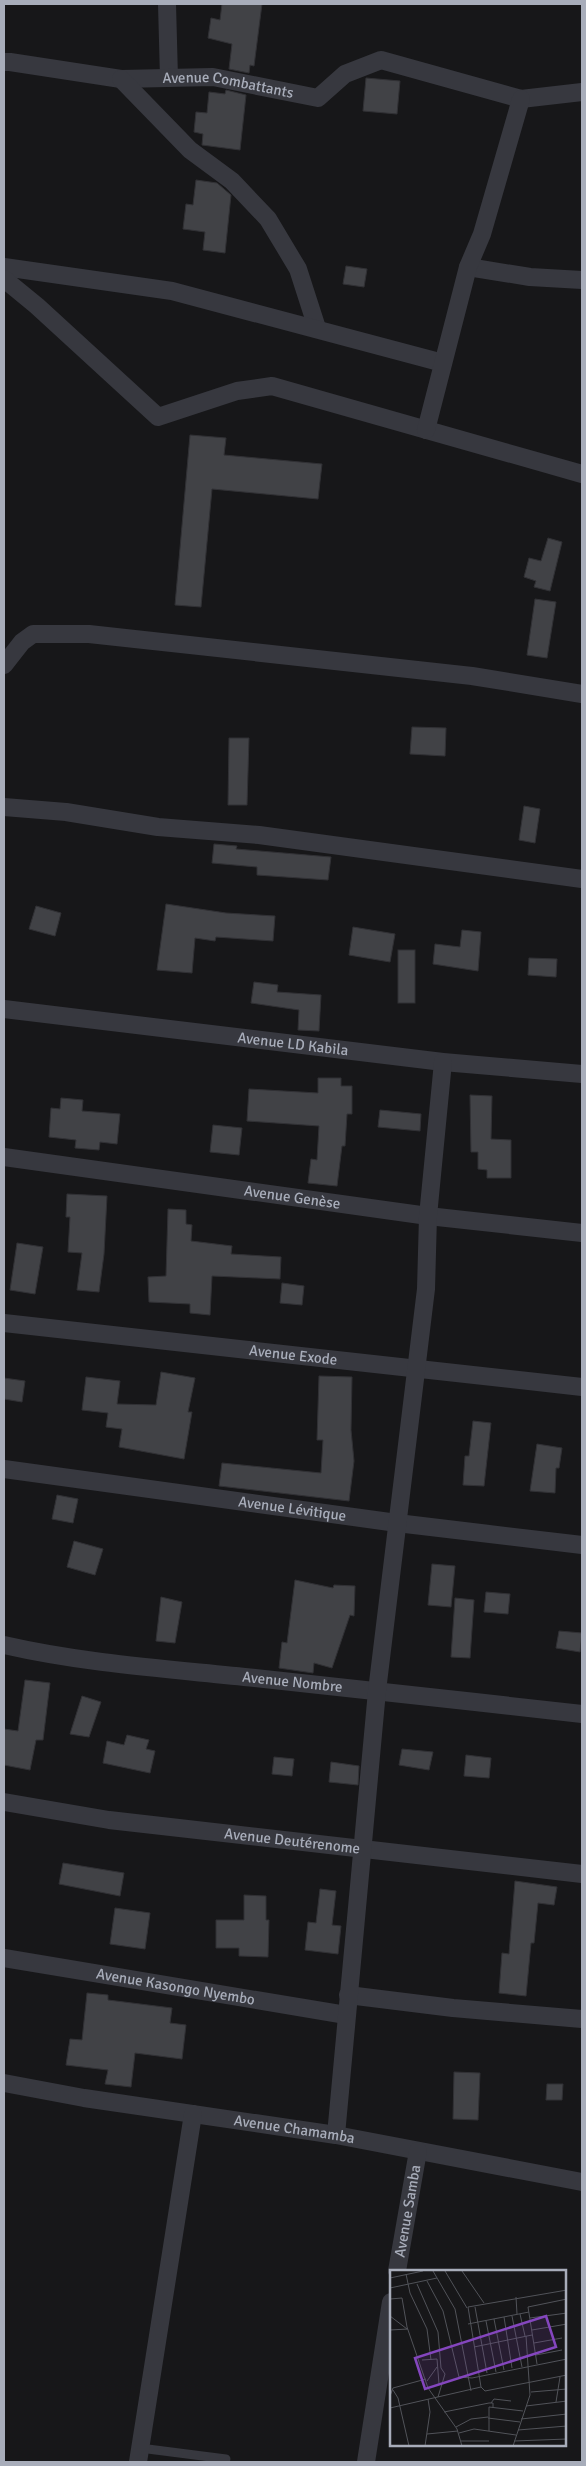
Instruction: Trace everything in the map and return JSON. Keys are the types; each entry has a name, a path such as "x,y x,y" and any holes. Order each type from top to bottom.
{"street":[{"path":"167,4 169,78"},
{"name":"Avenue Combattants","path":"4,62 121,79 213,77 318,98 345,74 381,60 521,99"},
{"path":"121,79 190,150 232,181 268,219 298,269 317,328"},
{"path":"426,430 468,267 482,234 521,99 582,92"},
{"path":"4,267 172,291 443,362"},
{"path":"468,267 530,278 582,280"},
{"path":"4,279 37,306 158,416 237,391 272,386 582,474"},
{"path":"4,665 22,642 33,634 89,634 472,676 582,694"},
{"path":"4,807 66,812 158,827 259,835 582,880"},
{"name":"Avenue LD Kabila","path":"4,1010 444,1062 582,1074"},
{"path":"336,2135 377,1691 418,1369 426,1289 428,1216 444,1062"},
{"name":"Avenue Genèse","path":"4,1157 428,1216 582,1233"},
{"name":"Avenue Exode","path":"4,1323 582,1387"},
{"name":"Avenue Lévitique","path":"4,1468 397,1523 582,1545"},
{"name":"Avenue Nombre","path":"4,1645 48,1655 132,1667 377,1691 582,1714"},
{"name":"Avenue Deutérenome","path":"4,1802 109,1820 582,1874"},
{"name":"Avenue Kasongo Nyembo","path":"4,1958 346,2015"},
{"path":"348,1995 582,2019"},
{"name":"Avenue Chamamba","path":"4,2083 84,2098 336,2135 582,2182"},
{"path":"139,2455 192,2114"},
{"name":"Avenue Samba","path":"397,2270 418,2151"},
{"path":"366,2462 390,2308"}],"lane":[{"path":"139,2455 226,2459"}],"building":[{"path":"222,4 262,4 254,66 250,65 249,73 229,69 232,44 208,38 211,18 220,20"},
{"path":"366,78 400,81 397,114 363,111"},
{"path":"226,90 246,95 240,150 202,145 203,134 194,132 196,112 207,113 209,92 225,94"},
{"path":"196,180 217,183 231,195 225,253 203,250 205,232 183,229 186,204 193,205"},
{"path":"346,266 367,269 364,287 343,284"},
{"path":"190,435 226,438 224,455 322,464 318,499 212,489 201,607 175,605"},
{"path":"548,538 562,542 550,591 534,587 536,581 524,577 529,558 541,561"},
{"path":"535,599 556,602 547,658 527,655"},
{"path":"412,727 446,728 445,756 410,754"},
{"path":"229,738 249,738 247,805 228,805"},
{"path":"524,806 540,809 535,843 519,840"},
{"path":"214,844 237,846 236,849 331,857 328,880 257,875 257,867 212,863"},
{"path":"166,904 226,913 275,916 273,941 216,937 215,941 195,938 192,973 157,970"},
{"path":"36,906 61,913 55,936 29,929"},
{"path":"353,927 395,934 390,962 349,955"},
{"path":"462,930 481,932 478,971 433,964 435,944 460,947"},
{"path":"398,950 415,950 415,1003 398,1003"},
{"path":"529,958 557,959 556,977 528,975"},
{"path":"254,982 278,985 277,992 321,995 319,1031 298,1030 299,1010 251,1003"},
{"path":"318,1078 341,1078 341,1086 352,1086 352,1114 347,1114 345,1146 342,1146 337,1186 308,1183 311,1159 317,1160 319,1126 247,1121 249,1089 318,1093"},
{"path":"470,1095 492,1096 491,1139 511,1140 511,1178 487,1178 487,1170 478,1169 478,1152 471,1152"},
{"path":"61,1098 83,1100 82,1111 120,1114 117,1144 100,1142 99,1150 75,1148 76,1140 49,1137 51,1108 60,1109"},
{"path":"380,1110 421,1114 420,1131 378,1127"},
{"path":"213,1125 242,1128 239,1155 210,1152"},
{"path":"67,1194 107,1196 104,1254 99,1292 77,1290 82,1253 68,1252 70,1217 66,1217"},
{"path":"168,1209 186,1210 186,1224 192,1225 191,1241 232,1246 231,1254 281,1257 280,1279 212,1276 210,1315 190,1313 190,1304 149,1302 148,1277 166,1276"},
{"path":"17,1243 43,1247 35,1294 10,1290"},
{"path":"282,1283 304,1286 302,1305 280,1303"},
{"path":"161,1372 195,1378 188,1412 192,1412 184,1459 119,1447 122,1429 106,1427 108,1413 82,1410 86,1377 120,1381 117,1404 156,1405"},
{"path":"319,1376 352,1377 351,1430 354,1461 349,1501 219,1486 222,1463 321,1473 323,1440 317,1440"},
{"path":"4,1378 25,1381 22,1402 4,1399"},
{"path":"473,1421 491,1423 484,1486 463,1485 465,1456 469,1456"},
{"path":"537,1444 562,1448 559,1468 556,1468 555,1493 530,1491"},
{"path":"57,1495 78,1499 73,1523 52,1519"},
{"path":"74,1541 103,1549 95,1575 67,1567"},
{"path":"432,1564 455,1566 451,1607 428,1605"},
{"path":"295,1580 333,1588 334,1585 355,1586 354,1616 350,1615 332,1668 314,1663 313,1673 279,1668 282,1642 287,1643"},
{"path":"486,1592 510,1594 508,1614 484,1612"},
{"path":"161,1597 182,1602 175,1643 156,1641"},
{"path":"455,1598 474,1600 470,1658 451,1657"},
{"path":"559,1631 582,1633 580,1652 556,1648"},
{"path":"25,1680 50,1683 43,1740 36,1740 30,1770 4,1765 4,1729 18,1731"},
{"path":"82,1696 101,1702 89,1737 70,1734"},
{"path":"127,1735 149,1740 146,1749 155,1751 150,1773 103,1763 107,1741 124,1745"},
{"path":"402,1749 433,1752 429,1770 399,1765"},
{"path":"466,1755 491,1758 489,1778 464,1776"},
{"path":"274,1757 294,1759 292,1776 272,1774"},
{"path":"331,1762 359,1766 358,1785 329,1782"},
{"path":"63,1863 124,1873 120,1896 59,1884"},
{"path":"515,1881 557,1887 554,1905 538,1903 534,1943 531,1943 526,1996 499,1993 502,1953 509,1954"},
{"path":"320,1889 336,1891 332,1925 341,1926 338,1954 305,1950 308,1922 316,1923"},
{"path":"244,1895 266,1896 266,1920 269,1920 268,1957 239,1956 239,1948 216,1948 216,1920 244,1920"},
{"path":"115,1908 150,1913 145,1949 110,1944"},
{"path":"87,1993 108,1995 108,2000 172,2008 170,2023 186,2025 182,2059 135,2053 131,2087 105,2084 108,2070 66,2065 70,2039 82,2040"},
{"path":"454,2072 480,2073 478,2120 453,2119"},
{"path":"547,2084 563,2084 562,2100 546,2100"}]}
